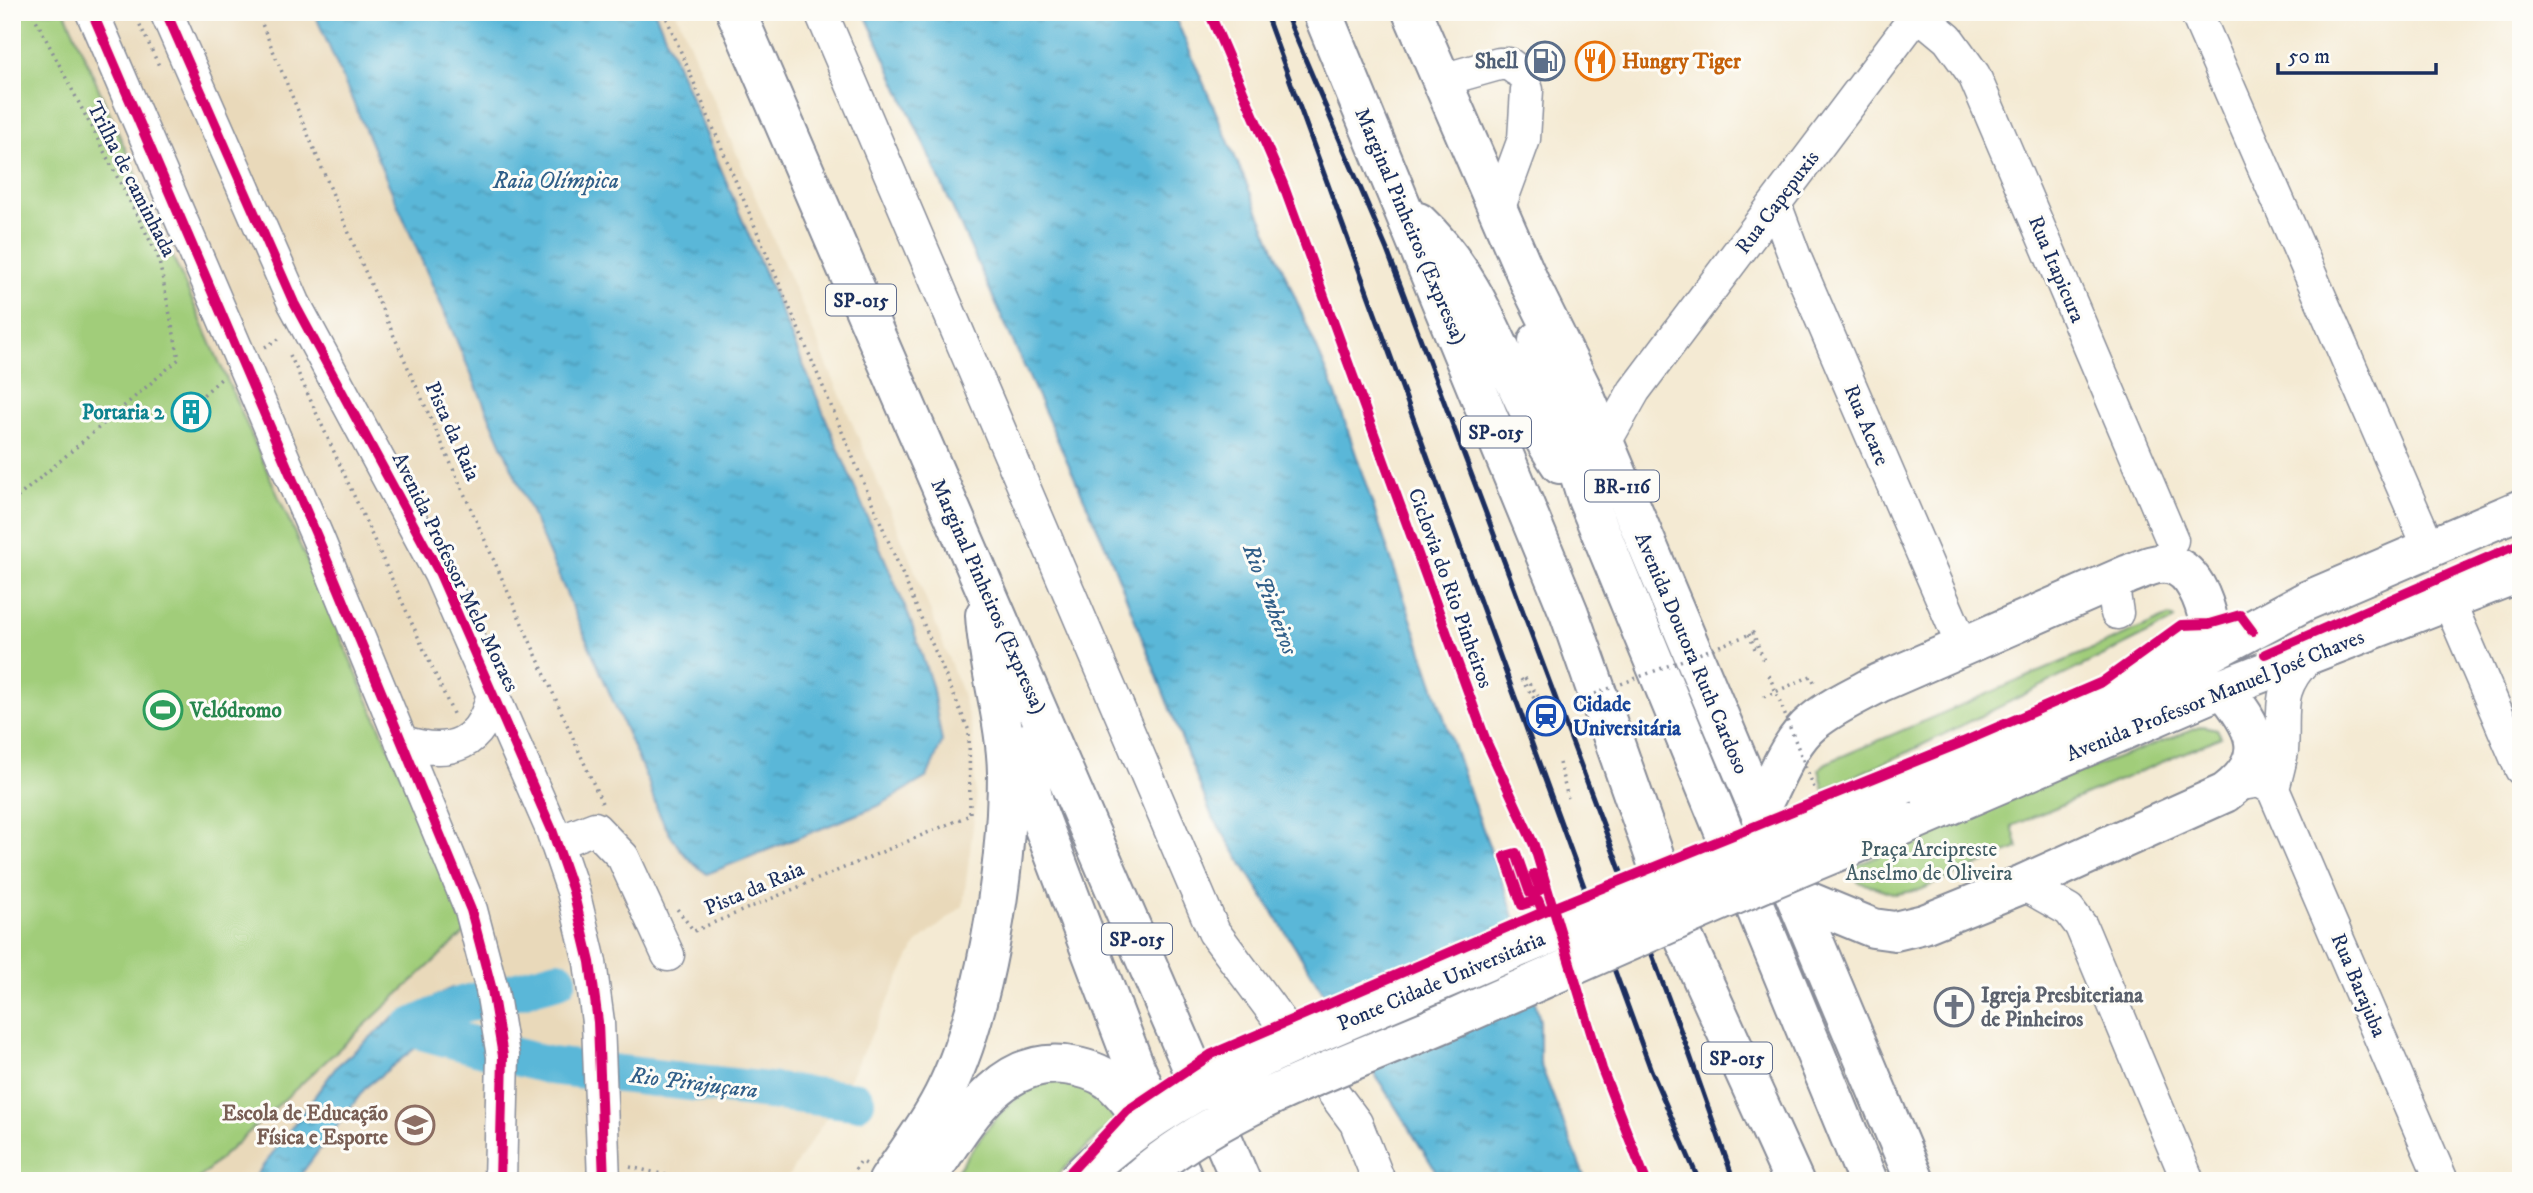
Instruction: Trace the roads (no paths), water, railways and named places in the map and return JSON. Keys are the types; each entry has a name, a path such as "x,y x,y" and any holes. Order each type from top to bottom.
{"main road":[{"name":"Marginal Pinheiros (Expressa)","path":"736,12 984,589 1034,696 1241,1181"},
{"name":"Marginal Pinheiros (Expressa)","path":"1322,12 1569,612 1682,934 1794,1181"},
{"name":"Avenida Doutora Ruth Cardoso","path":"1412,12 1531,286 1581,387 1798,897 1915,1181"},
{"path":"1404,208 1456,262 1474,292 1547,445 1587,499"},
{"path":"1531,286 1539,346 1587,499 1750,902 1868,1181"},
{"name":"Avenida Professor Manuel José Chaves","path":"1905,784 2118,702 2306,601 2521,509"},
{"path":"1759,810 1793,748 1813,722 1879,682 1962,645 2115,597 2154,565 2166,564 2180,568 2205,605 2209,624 2194,644 2118,702"},
{"name":"Avenida Professor Manuel José Chaves","path":"1912,822 2223,688 2307,658 2521,572"},
{"path":"888,1181 939,1104 955,1068 990,950 1007,772 986,644 984,589"},
{"path":"1798,897 1873,928 1895,931 1924,924 2023,884 2195,807 2236,785 2249,769 2255,741 2243,712 2223,688"},
{"path":"1034,696 1026,752 1034,802 1135,1067 1183,1178"},
{"name":"Ponte Cidade Universitária","path":"1076,1181 1102,1155 1147,1120 1272,1054 1905,784"},
{"name":"Ponte Cidade Universitária","path":"1136,1181 1158,1161 1188,1142 1268,1098 1458,1017 1745,888 1912,822"},
{"path":"925,1181 975,1110 997,1087 1015,1072 1032,1065 1050,1063 1096,1072 1112,1083 1183,1178"}],"street":[{"path":"92,12 471,910 492,990 503,1056 500,1181"},
{"name":"Avenida Professor Melo Moraes","path":"166,12 251,211 288,329 440,574 493,691 556,843 573,891 590,962 598,1022 605,1171"},
{"path":"821,12 1214,932 1356,1123 1380,1181"},
{"path":"2196,12 2429,547"},
{"name":"Rua Capepuxis","path":"1604,444 1634,391 1918,13"},
{"name":"Rua Itapicura","path":"1918,13 1948,39 1974,75 2172,540"},
{"path":"1442,80 1499,64 1509,64 1522,80 1524,139 1498,210"},
{"name":"Rua Acare","path":"1775,204 1796,260 1962,645"},
{"path":"1742,248 1796,260"},
{"path":"1581,387 1607,392 1634,391"},
{"path":"2449,602 2521,769"},
{"path":"2236,785 2260,781 2273,789 2281,752 2283,694 2289,680 2307,658"},
{"path":"401,741 435,750 466,742 485,722 493,691"},
{"name":"Rua Barajuba","path":"2273,789 2442,1181"},
{"path":"556,843 595,828 623,857 668,955"},
{"path":"2023,884 2061,904 2081,926 2188,1181"}],"water":[{"name":"Raia Olímpica","path":"314,12 655,12 910,619 932,686 942,742 927,777 878,806 707,874 678,846 663,823 649,784"},
{"name":"Rio Pinheiros","path":"864,12 1173,12 1333,386 1463,774 1511,906 1540,1021 1540,1063 1586,1181 1439,1181 1434,1168 1211,814 1110,556"},
{"path":"452,988 464,1025 428,1038 366,1087 296,1181 252,1181 337,1066 393,1018"}],"waterway":[{"name":"Rio Pirajuçara","path":"410,1028 458,1006 558,979"},
{"name":"Rio Pirajuçara","path":"410,1028 550,1066 856,1101"}],"railway":[{"path":"1265,12 1651,1070 1699,1181"},
{"path":"1285,12 1387,250 1689,1053 1734,1181"}],"place":[{"name":"Shell","path":"1545,61"},
{"name":"Hungry Tiger","path":"1595,61"},
{"name":"Portaria 2","path":"191,412"},
{"name":"Velódromo","path":"163,710"},
{"name":"Cidade Universitária","path":"1546,716"},
{"name":"Igreja Presbiteriana de Pinheiros","path":"1954,1007"},
{"name":"Escola de Educação Física e Esporte","path":"415,1125"}],"park label":[{"name":"Praça Arcipreste Anselmo de Oliveira","path":"1929,861"}]}
